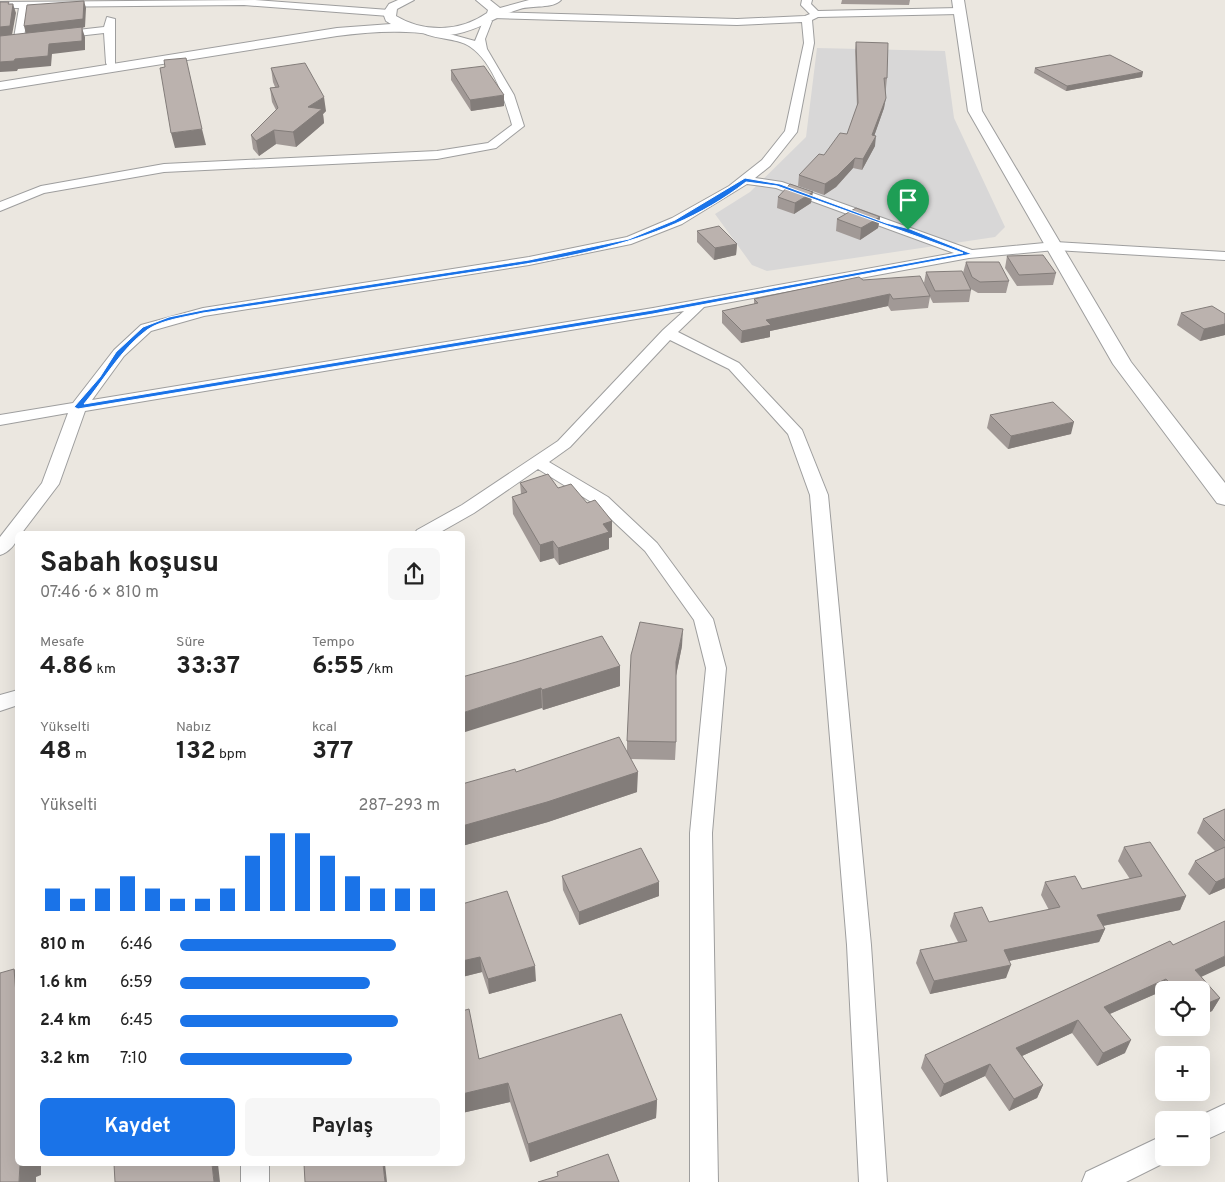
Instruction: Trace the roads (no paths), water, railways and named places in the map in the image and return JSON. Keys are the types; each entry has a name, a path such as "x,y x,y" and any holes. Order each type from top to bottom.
{"street":[{"path":"0,81 350,25 389,6 408,0"},
{"path":"0,207 41,190 164,168 338,158 437,155 492,146 518,126 509,96 482,49 480,40 494,9 482,0"},
{"path":"424,30 460,29 519,5 554,0"},
{"path":"0,549 50,484 78,407 102,378 119,353 146,328 172,319 213,310 529,261 631,240 677,221 733,189 766,163 791,132 809,44 811,16 806,0"},
{"path":"0,6 244,2 389,6"},
{"path":"111,63 111,38 108,30 113,3"},
{"path":"19,38 24,5"},
{"path":"389,6 390,18 396,24 408,28"},
{"path":"490,18 737,22 959,6 975,111 1124,364 1225,498"},
{"path":"0,86 337,32 381,27 424,30 466,40 482,49"},
{"path":"49,36 108,30"},
{"path":"745,180 778,185 969,254"},
{"path":"0,420 699,304 969,254 1055,246 1225,256"},
{"path":"428,531 468,509 564,444 668,333 699,304"},
{"path":"668,333 734,366 796,433 820,495 858,936 873,1182"},
{"path":"538,462 602,501 651,547 704,619 716,668 701,833 704,1182"},
{"path":"0,703 15,698"},
{"path":"1210,1124 1225,1117"},
{"path":"1096,1182 1155,1152"},
{"path":"255,1166 255,1182"}]}
